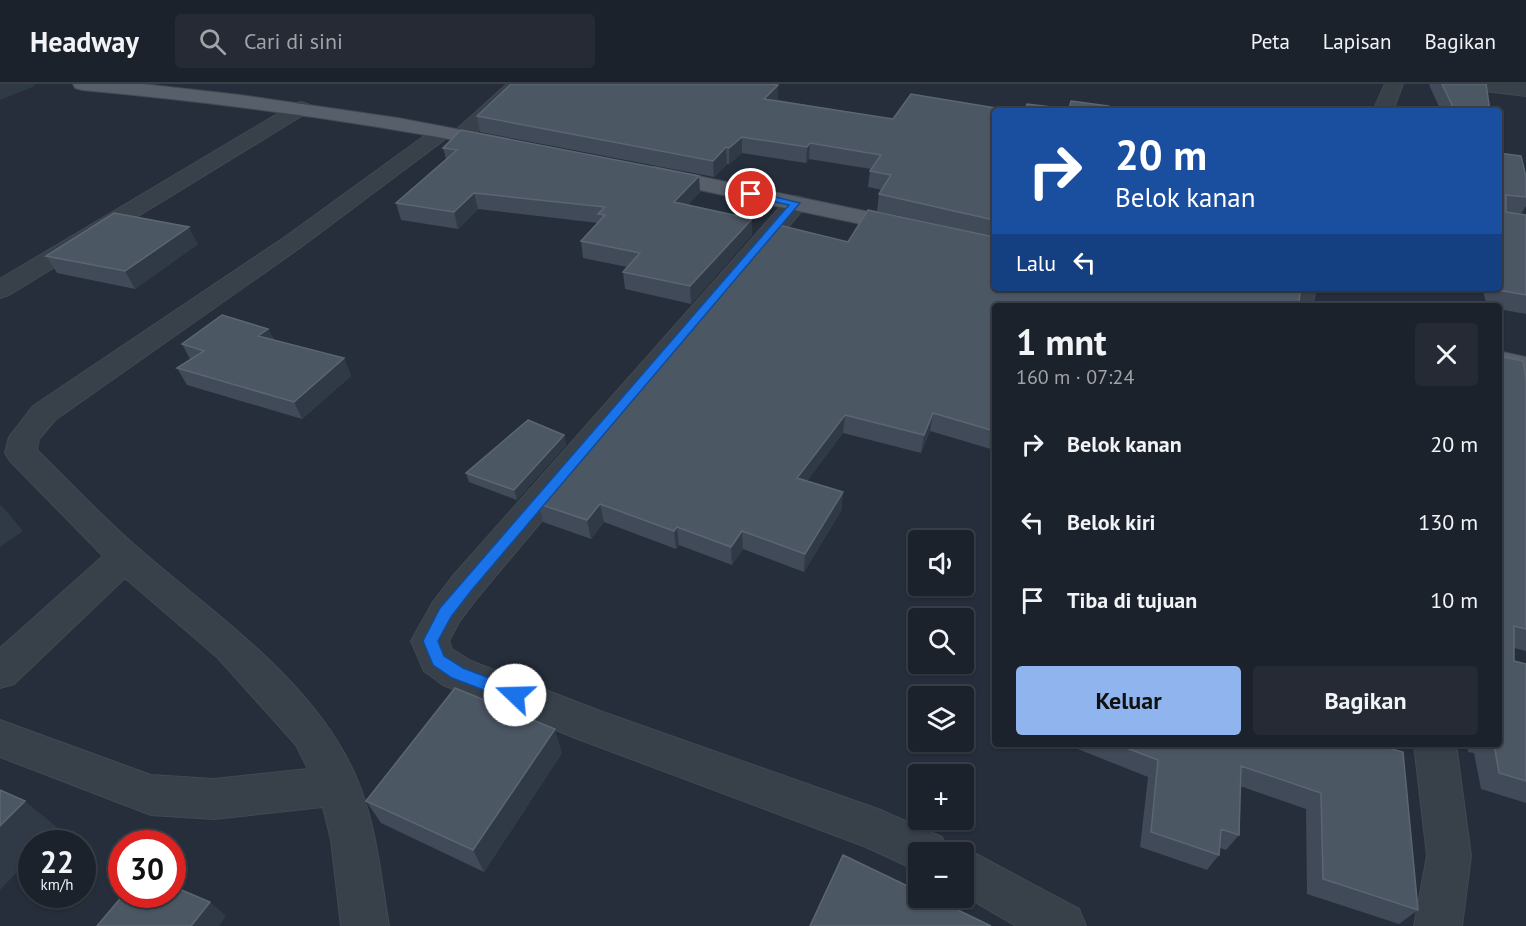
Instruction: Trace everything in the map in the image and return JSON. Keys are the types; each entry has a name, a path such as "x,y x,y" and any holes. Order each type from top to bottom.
{"main road":[{"path":"82,84 210,96 301,108 520,147"},
{"path":"635,170 992,245"},
{"path":"1502,360 1526,366"}],"street":[{"path":"365,926 353,840 339,786 310,732 231,647 125,557 12,442 44,413 452,134 518,84"},
{"path":"1384,108 1394,84"},
{"path":"1476,84 1526,90"},
{"path":"0,290 301,108"},
{"path":"796,203 465,587 446,612 430,641 438,660 458,673 592,726 908,844"},
{"path":"1290,303 1300,291"},
{"path":"0,672 125,557"},
{"path":"0,738 151,795 214,799 339,786"},
{"path":"1435,747 1449,856 1438,926"},
{"path":"974,876 1062,926"}],"building":[{"path":"511,84 771,84 778,85 764,99 893,119 911,94 996,108 992,108 992,220 879,194 891,175 870,171 881,155 810,143 807,147 742,137 729,148 726,147 713,161 477,116"},
{"path":"1442,84 1486,84 1490,108 1454,108"},
{"path":"1071,101 1109,106 1108,108 1069,108"},
{"path":"1027,104 1061,108 1026,108"},
{"path":"461,130 699,176 674,202 752,219 690,286 623,272 640,253 581,241 605,215 598,214 605,207 474,193 454,212 396,203 457,150 443,148"},
{"path":"1502,154 1521,156 1526,177 1526,197 1506,195 1506,212 1526,215 1526,295 1502,291"},
{"path":"868,210 992,237 992,291 1300,291 1299,302 1304,303 992,303 992,430 933,413 924,435 845,415 797,478 843,492 805,554 742,531 731,547 677,527 674,531 600,504 587,520 539,504 779,225 848,242"},
{"path":"114,213 189,227 125,271 46,256"},
{"path":"222,315 268,329 258,336 344,358 294,402 177,368 204,351 182,344"},
{"path":"1502,357 1523,361 1526,381 1526,629 1514,626 1514,661 1526,664 1526,781 1499,773 1495,747 1502,747"},
{"path":"528,420 564,435 514,490 466,473"},
{"path":"455,688 555,729 473,850 366,801"},
{"path":"1124,747 1385,747 1403,752 1418,910 1323,879 1321,793 1241,766 1239,835 1221,829 1219,855 1151,832 1158,760"},
{"path":"0,790 25,801 0,826"},
{"path":"843,855 908,886 908,908 954,908 991,926 810,926"},
{"path":"186,892 210,902 191,926 97,926 112,908 186,908"}],"route":[{"path":"515,695 458,673 438,660 430,641 446,612 465,587 796,203 751,194"}]}
